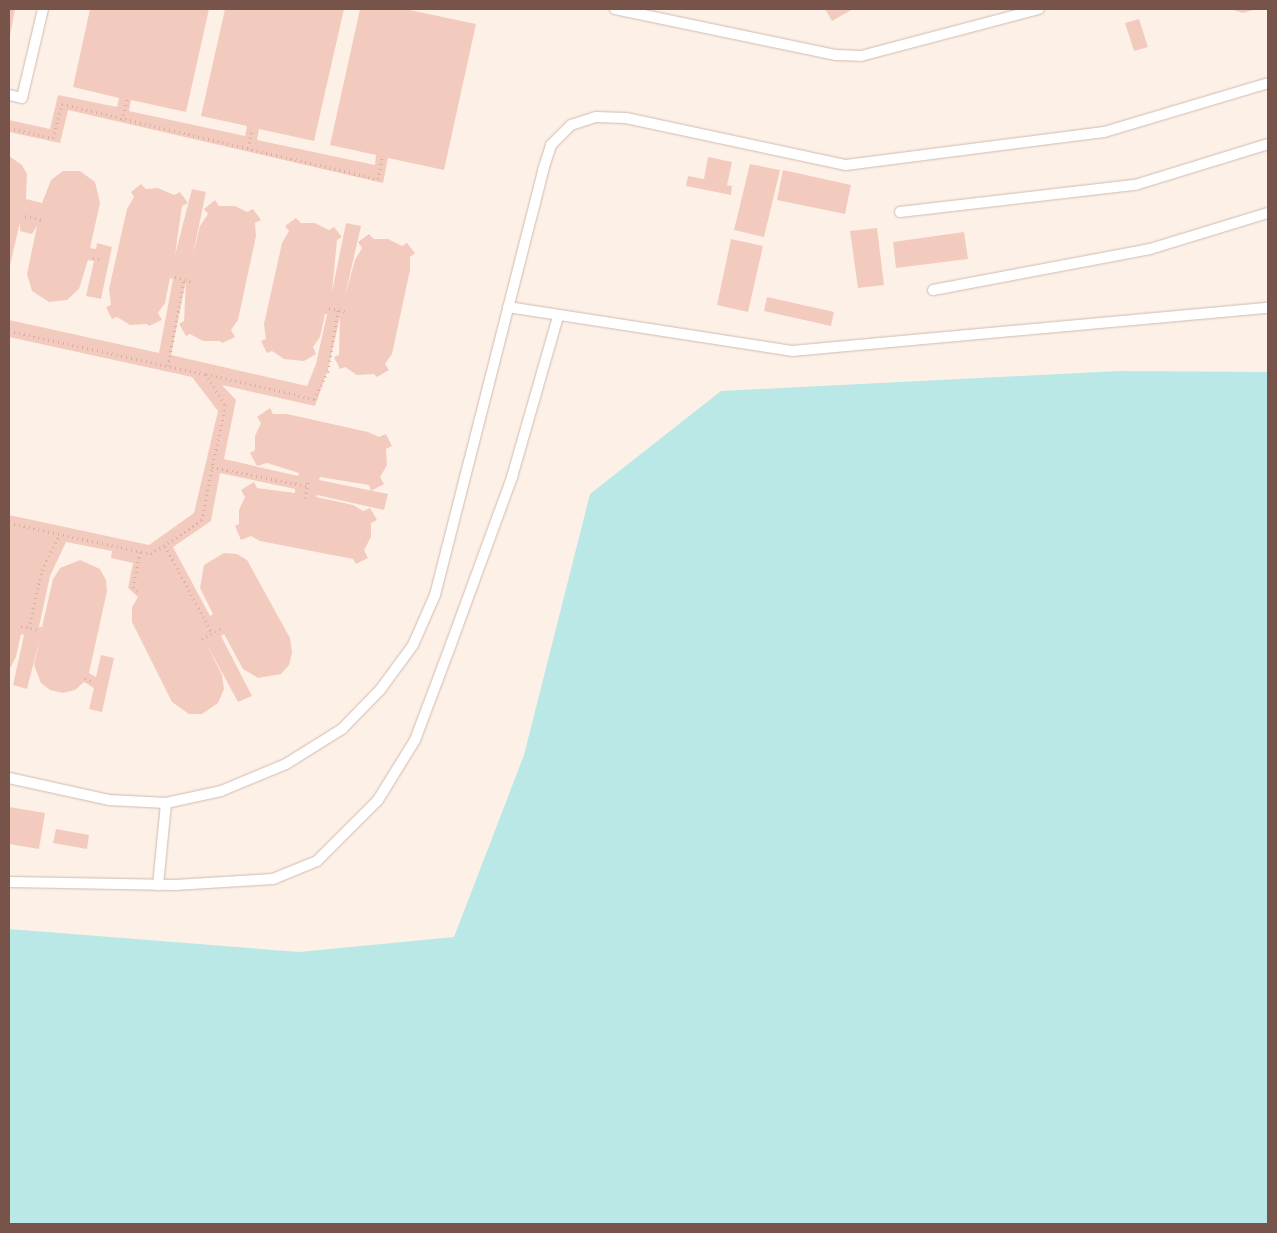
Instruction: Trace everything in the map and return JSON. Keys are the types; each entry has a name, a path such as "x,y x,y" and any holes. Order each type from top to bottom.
{"lane":[{"path":"9,95 22,98 43,9"},
{"path":"615,9 836,55 861,56 1040,9"},
{"path":"9,778 109,800 166,803 221,791 278,768 342,729 380,690 413,645 435,595 551,145 571,125 596,117 626,118 846,166 1104,132 1268,83"},
{"path":"900,212 1135,185 1268,144"},
{"path":"933,290 1150,249 1268,213"},
{"path":"508,307 792,351 1268,308"},
{"path":"9,882 158,885 272,879 317,861 378,800 415,740 512,477 558,316"},
{"path":"158,885 166,803"}],"path":[{"path":"122,120 127,100"},
{"path":"9,128 53,138 62,104 122,120 378,179 382,158"},
{"path":"248,148 252,129"},
{"path":"25,216 44,220"},
{"path":"93,258 100,259"},
{"path":"175,277 193,282"},
{"path":"168,366 184,279"},
{"path":"329,308 347,312"},
{"path":"9,331 314,399 328,371 338,310"},
{"path":"9,524 151,554 202,520 226,405 205,374"},
{"path":"212,467 307,486"},
{"path":"305,498 309,478"},
{"path":"29,628 42,570 59,535"},
{"path":"165,546 212,633"},
{"path":"140,552 133,587 140,593"},
{"path":"21,626 38,630"},
{"path":"202,639 222,628"},
{"path":"85,678 94,682"}],"water":[{"path":"1119,371 1268,372 1268,1224 9,1224 9,929 299,952 454,937 524,755 590,494 721,391"}],"building":[{"path":"9,9 15,9 10,36 9,36"},
{"path":"90,9 209,9 186,112 131,100 129,111 245,136 247,126 201,116 225,9 344,9 314,141 259,129 257,140 375,165 376,155 330,145 360,9 405,9 476,24 444,170 388,158 383,183 68,110 60,143 9,132 9,120 50,129 58,95 117,107 119,98 73,87"},
{"path":"825,9 853,9 832,21"},
{"path":"1230,9 1257,9 1243,13"},
{"path":"1139,19 1148,47 1134,51 1125,23"},
{"path":"9,156 22,165 27,174 26,199 42,203 51,180 63,171 80,171 95,182 100,203 90,248 96,249 97,243 112,247 101,299 86,296 94,261 88,260 79,289 67,300 49,302 32,291 27,274 37,226 32,234 20,231 20,222 9,270"},
{"path":"708,157 732,162 727,185 732,186 731,195 686,186 688,176 704,179"},
{"path":"750,164 780,170 764,237 734,230"},
{"path":"783,170 851,185 845,214 777,200"},
{"path":"141,184 146,189 158,188 174,195 180,192 188,203 182,206 175,255 192,189 206,192 192,259 200,226 208,214 204,209 215,200 219,206 235,206 247,212 253,209 261,220 255,223 256,236 238,320 231,330 235,337 222,343 220,341 203,341 190,334 186,336 179,324 184,321 186,281 171,355 307,386 316,364 327,314 325,314 320,337 313,347 316,354 304,361 284,359 272,351 267,353 261,341 266,339 264,324 282,243 289,231 285,226 296,218 301,223 315,223 329,230 334,227 342,237 337,240 332,292 346,223 361,226 345,296 355,260 362,248 358,242 369,234 374,239 388,239 402,246 407,243 415,253 410,257 410,270 392,354 385,364 389,370 377,377 374,374 357,375 345,367 340,369 334,357 339,355 340,317 328,369 315,406 222,385 236,400 224,459 298,476 299,473 267,463 257,466 250,453 255,450 255,436 261,423 257,417 270,408 273,414 287,414 368,432 379,437 386,434 392,446 386,449 387,465 380,477 384,484 372,491 388,494 384,510 317,495 316,497 353,505 363,511 370,508 377,520 371,523 371,537 364,550 368,558 356,564 353,559 260,541 251,536 241,540 235,526 239,524 239,510 245,497 241,490 254,482 257,488 295,493 295,489 220,473 211,521 173,547 210,616 213,614 200,588 204,565 224,553 237,554 247,560 290,638 292,653 289,665 281,674 258,678 243,669 224,634 221,636 252,696 238,702 206,643 222,675 224,689 218,703 202,714 189,714 172,702 132,622 132,607 138,597 128,588 133,563 111,558 112,551 66,542 50,576 39,627 42,627 53,579 60,568 80,560 100,569 106,580 107,591 89,673 96,677 101,655 114,658 102,712 89,709 94,688 84,682 75,690 63,693 50,690 41,683 34,665 40,638 27,689 13,685 24,635 21,634 16,657 9,670 9,515 149,545 194,513 218,411 192,377 9,337 9,320 159,353 173,279 170,278 165,303 158,313 162,320 149,326 147,324 130,325 117,317 112,319 106,307 111,305 109,289 127,209 134,197 131,192","holes":["320,477 369,485 371,491 319,480"]},
{"path":"877,228 884,285 858,288 850,231"},
{"path":"964,232 968,259 896,268 893,242"},
{"path":"731,239 763,246 748,312 717,305"},
{"path":"767,297 834,312 831,326 764,311"},
{"path":"9,807 45,813 39,849 9,844"},
{"path":"56,829 89,835 87,849 53,843"}]}
